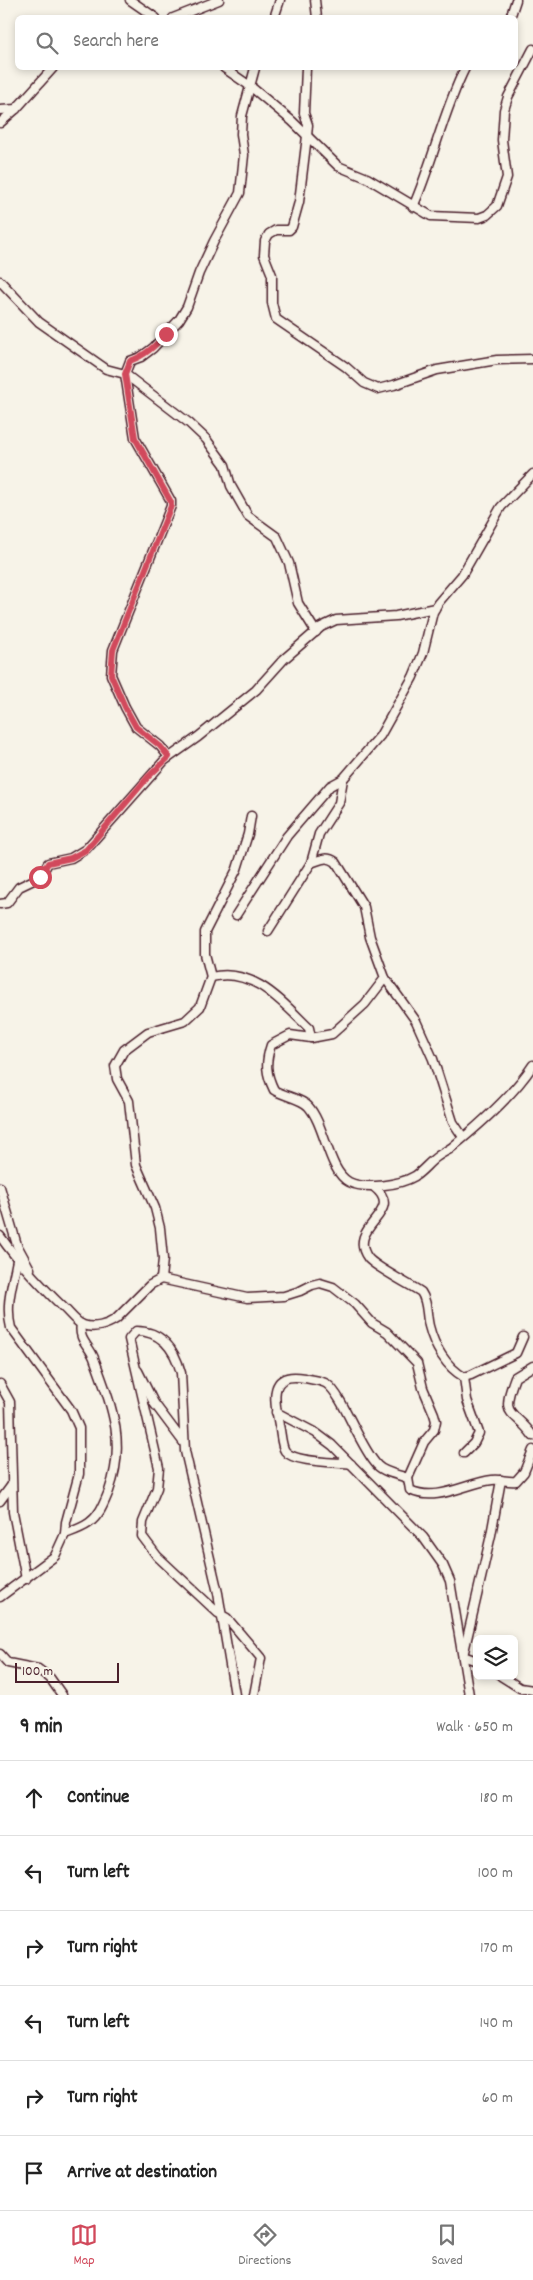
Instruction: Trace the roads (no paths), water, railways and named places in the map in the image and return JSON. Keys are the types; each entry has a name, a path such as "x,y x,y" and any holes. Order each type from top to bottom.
{"street":[{"path":"131,0 152,15"},
{"path":"181,15 220,0"},
{"path":"275,15 280,0"},
{"path":"314,0 316,15"},
{"path":"511,15 516,0"},
{"path":"227,70 250,86 308,136 338,166 367,178 432,216 479,218 487,215 497,206 507,177 502,140 504,110 508,97 533,49"},
{"path":"0,123 16,109 51,70"},
{"path":"169,757 160,746 136,727 111,675 113,650 171,506 171,502 135,438 125,374 130,361 141,357 153,348 183,313 206,257 240,193 244,155 241,134 242,116 254,70"},
{"path":"306,70 304,113 308,125 308,136 299,202 292,227 289,230 276,230 269,234 265,241 264,255 272,275 272,303 276,319 346,367 364,383 378,389 437,370 497,360 533,359"},
{"path":"414,207 424,183 447,110 464,70"},
{"path":"0,110 16,109"},
{"path":"0,281 39,322 106,368 125,374 189,423 216,452 225,465 231,486 248,516 270,532 281,544 289,563 298,603 316,632"},
{"path":"236,915 287,836 330,786 343,779 380,736 413,677 423,653 435,608 462,575 501,506 533,474"},
{"path":"0,904 7,903 19,887 40,877 48,863 71,858 86,850 148,777 169,757 198,737 256,690 284,659 321,627 336,620 396,616 435,608"},
{"path":"268,931 312,863 319,834 339,803 343,779"},
{"path":"162,1279 163,1254 160,1228 155,1208 136,1165 129,1101 117,1078 116,1066 124,1050 148,1032 185,1021 195,1013 204,1000 211,977 205,954 206,932 237,869 248,834 251,816"},
{"path":"312,863 323,858 336,862 358,894 364,907 370,937 385,978 416,1021 433,1059 453,1122 463,1137"},
{"path":"211,977 234,974 250,979 309,1028 311,1038"},
{"path":"385,978 365,1004 332,1034 311,1038 290,1034 271,1045 266,1066 267,1076 274,1090 308,1106 322,1128 328,1149 340,1173 348,1182 374,1188 414,1176 463,1137 515,1088 533,1065"},
{"path":"0,1187 8,1208 17,1245 34,1277 41,1287 81,1324 90,1327 109,1323 127,1310 150,1285 162,1279 248,1298 284,1296 300,1292 312,1284 320,1283 333,1287 355,1304 372,1323 386,1332 417,1363 423,1388 436,1421 434,1430 424,1442 408,1478 410,1490 437,1495 494,1479 516,1481 520,1478 528,1464 533,1450"},
{"path":"374,1188 384,1199 384,1206 362,1237 363,1248 369,1260 421,1292 425,1297 428,1326 449,1367 464,1377 467,1400 479,1433 464,1453"},
{"path":"0,1236 17,1260 34,1277"},
{"path":"0,1597 55,1556 65,1534 66,1522 79,1474 79,1428 71,1410 11,1328 8,1316 8,1299 17,1260"},
{"path":"65,1534 89,1523 103,1507 116,1468 118,1436 114,1415 92,1355 80,1338 81,1324"},
{"path":"235,1695 222,1616 191,1482 184,1443 181,1373 175,1353 158,1336 136,1331 129,1339 158,1468 157,1488 143,1522 142,1536 157,1556 222,1616 227,1618 243,1634 261,1658 254,1695"},
{"path":"464,1377 516,1354 523,1337"},
{"path":"133,1360 154,1402 184,1443"},
{"path":"533,1366 515,1376 509,1391 508,1403 511,1414 533,1436"},
{"path":"351,1464 301,1459 291,1456 284,1446 276,1412 276,1387 280,1382 294,1376 321,1381 334,1392 360,1440 377,1465 408,1478"},
{"path":"0,1384 10,1402 11,1486 15,1531 26,1579"},
{"path":"276,1412 316,1432 332,1445 423,1537 443,1565 450,1582 469,1695"},
{"path":"463,1656 491,1535 501,1480"},
{"path":"0,1501 11,1486"},
{"path":"0,1654 8,1663 32,1667 43,1672 62,1695"},
{"path":"463,1656 473,1660"},
{"path":"507,1680 520,1688 533,1690"}]}
